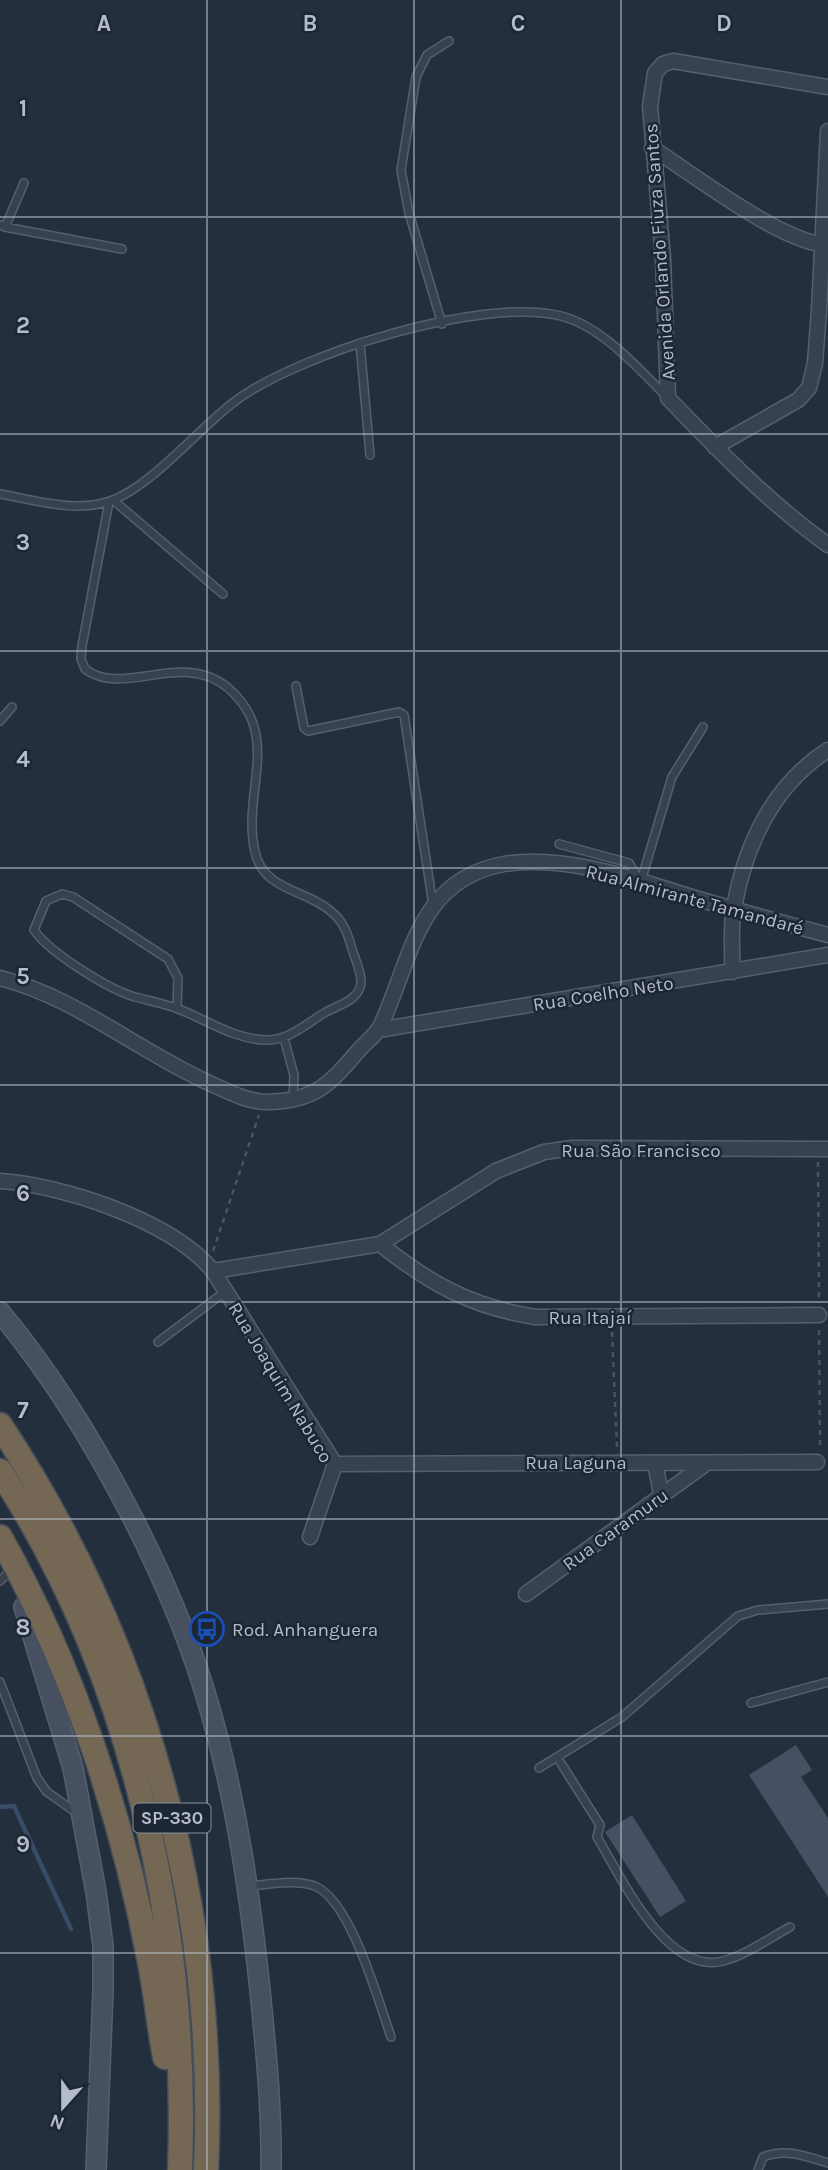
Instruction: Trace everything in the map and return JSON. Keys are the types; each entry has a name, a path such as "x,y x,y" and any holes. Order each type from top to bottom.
{"highway":[{"name":"SP-330","path":"0,1425 41,1489 100,1604 129,1677 158,1765 178,1843 196,1941 206,2036 206,2170"},
{"name":"SP-330","path":"0,1471 22,1504 79,1617 108,1687 125,1744 156,1870 170,1957 182,2112 180,2170"},
{"path":"0,1537 40,1616 103,1779 142,1927 167,2070 182,2112"}],"main road":[{"path":"0,1312 63,1401 123,1503 176,1616 211,1710 247,1886 267,2062 271,2170"},
{"path":"3,1571 31,1621 73,1768 83,1817 103,1946 103,2036 96,2170"}],"street":[{"name":"Avenida Orlando Fiuza Santos","path":"668,398 663,258 650,106 655,72 663,64 673,61 828,87"},
{"path":"715,447 798,400 809,388 815,363 825,245 828,131"},
{"path":"652,148 771,224 825,245"},
{"path":"668,398 715,447 796,522 828,545"},
{"path":"732,972 733,909 755,835 786,786 807,764 828,750"},
{"name":"Rua Almirante Tamandaré","path":"0,978 29,985 61,1000 186,1072 233,1094 263,1102 293,1100 316,1094 378,1030 403,963 433,905 467,877 504,864 545,863 640,882 828,935"},
{"name":"Rua Coelho Neto","path":"378,1030 828,955"},
{"name":"Rua São Francisco","path":"211,1267 380,1244 496,1171 544,1152 572,1148 828,1149"},
{"path":"0,1181 72,1194 107,1206 143,1221 211,1267"},
{"name":"Rua Itajaí","path":"380,1244 409,1267 476,1304 536,1317 819,1315"},
{"name":"Rua Joaquim Nabuco","path":"211,1267 335,1464 310,1537"},
{"name":"Rua Laguna","path":"335,1464 618,1461 704,1465 817,1462"},
{"path":"655,1463 661,1494"},
{"name":"Rua Caramuru","path":"526,1594 704,1465"}],"lane":[{"path":"442,324 412,223 401,170 416,77 427,55 449,41"},
{"path":"24,183 3,226 122,249"},
{"path":"0,494 74,506 111,501 164,464 235,401 271,377 309,360 360,343 442,324 508,313 562,316 588,328 628,359 668,398"},
{"path":"360,343 370,455"},
{"path":"111,501 223,593"},
{"path":"111,501 82,646 85,669 104,678 196,671 226,687 242,702 256,727 252,821 257,863 274,882 315,901 336,915 349,940 361,982 359,991 284,1038 266,1041 244,1037 177,1009 119,990 39,937 34,930 47,901 62,894 73,897 167,959 178,978 177,1009"},
{"path":"296,686 304,728 309,731 399,712 404,715 433,905"},
{"path":"0,721 12,707"},
{"path":"640,882 673,777 704,727"},
{"path":"559,844 629,863 640,882"},
{"path":"284,1038 294,1075 293,1100"},
{"path":"158,1342 226,1291"},
{"path":"539,1768 622,1717 738,1616 758,1610 828,1604"},
{"path":"0,1682 37,1778 47,1792 83,1817"},
{"path":"751,1703 828,1682"},
{"path":"557,1757 600,1825 597,1837 626,1885 657,1933 672,1947 705,1963 721,1962 790,1927"},
{"path":"247,1886 295,1882 314,1886 330,1895 348,1925 391,2037"},
{"path":"758,2170 763,2157 775,2152 788,2152 828,2163"}],"path":[{"path":"211,1267 263,1102"},
{"path":"612,1317 618,1461"}],"building":[{"path":"796,1745 812,1770 801,1777 828,1818 828,1897 749,1775"},
{"path":"632,1815 686,1901 660,1917 605,1832"}],"waterway":[{"path":"0,1807 14,1806 71,1929"}],"place":[{"name":"Rod. Anhanguera","path":"207,1629"}]}
